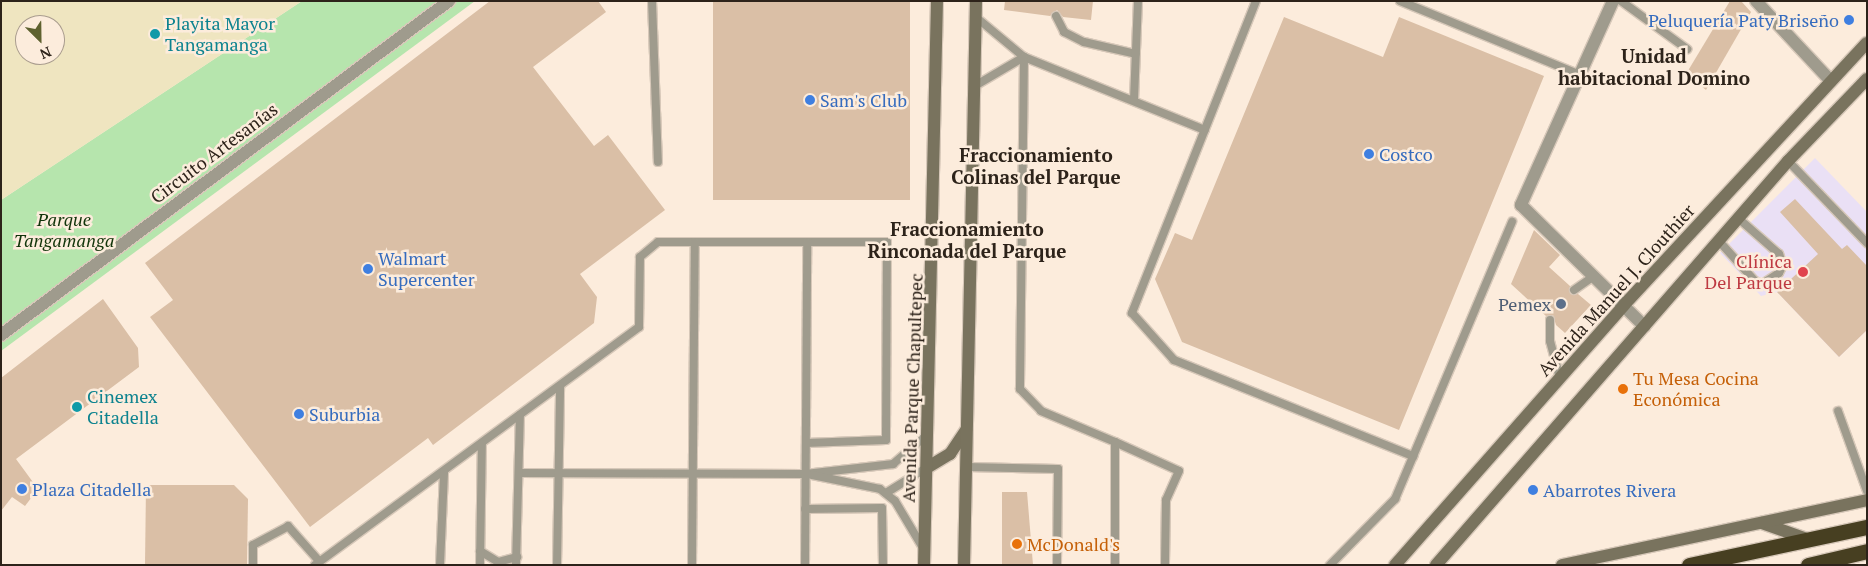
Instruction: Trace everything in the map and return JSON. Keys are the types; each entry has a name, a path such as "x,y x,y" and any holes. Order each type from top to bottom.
{"highway":[{"path":"1688,565 1867,527"},
{"path":"1808,565 1867,551"}],"main road":[{"name":"Avenida Parque Chapultepec","path":"924,565 929,433 938,1"},
{"path":"964,565 976,1"},
{"name":"Avenida Manuel J. Clouthier","path":"1395,565 1624,305 1830,80 1867,43"},
{"path":"1436,565 1788,160 1867,79"},
{"path":"928,467 950,454 968,428"},
{"path":"1562,565 1867,500"},
{"path":"1762,523 1807,539"}],"street":[{"name":"Circuito Artesanías","path":"1,335 449,1"},
{"path":"1613,1 1521,205 1644,326"},
{"path":"1756,1 1830,80"}],"lane":[{"path":"652,1 658,162"},
{"path":"1134,100 1138,1"},
{"path":"1256,1 1132,313 1174,360 1413,456"},
{"path":"1400,1 1580,75"},
{"path":"1620,1 1687,49"},
{"path":"1056,16 1064,32 1084,42 1136,54"},
{"path":"977,18 1024,57 1205,130"},
{"path":"973,87 1024,57"},
{"path":"1024,57 1020,389 1041,411 1178,471 1166,500 1165,565"},
{"path":"1788,160 1867,244"},
{"path":"1718,240 1755,281 1762,284 1780,273 1783,265 1779,254 1738,218"},
{"path":"1330,565 1396,499 1512,222"},
{"path":"253,565 253,545 288,526 317,563 444,472 639,326 640,257 658,242 887,242 886,440 806,442"},
{"path":"692,565 695,242"},
{"path":"805,565 807,242"},
{"path":"1574,290 1594,276"},
{"path":"1550,320 1550,341 1560,378"},
{"path":"557,565 560,386"},
{"path":"1838,411 1867,491"},
{"path":"480,551 498,562 508,563 516,561 520,415"},
{"path":"519,473 805,474 893,464 929,433"},
{"path":"1115,442 1115,565"},
{"path":"480,565 482,444"},
{"path":"967,466 1058,469 1057,565"},
{"path":"886,493 928,467"},
{"path":"440,565 444,472"},
{"path":"805,474 880,489 895,501 925,552"},
{"path":"805,509 882,508 883,565"}],"shaded area":[{"name":"Clínica Del Parque","path":"1815,158 1867,212 1867,330 1839,357 1777,292 1761,296 1720,253"}],"green space":[{"name":"Parque Tangamanga","path":"302,1 475,1 1,351 1,200"}],"sand":[{"path":"1,1 302,1 1,200"}],"building":[{"name":"Walmart Supercenter","path":"490,1 598,1 606,12 533,67 594,146 608,135 665,210 580,274 597,297 594,323 433,445 428,438 310,527 150,317 173,300 145,263"},
{"name":"Sam's Club","path":"713,1 910,1 910,200 713,200"},
{"path":"1005,1 1093,1 1091,20 1063,17 1057,10 1050,16 1004,10"},
{"path":"1730,1 1741,1 1751,12 1706,90 1686,74"},
{"name":"Costco","path":"1284,17 1383,57 1399,17 1544,76 1399,430 1182,342 1155,279 1175,233 1192,240"},
{"path":"1795,199 1842,249 1847,245 1867,266 1867,330 1839,357 1777,292 1818,254 1780,212"},
{"path":"1534,230 1560,255 1549,267 1570,286 1570,294 1578,294 1591,305 1565,333 1556,325 1553,315 1546,316 1511,284"},
{"path":"103,299 138,348 139,367 16,459 38,489 25,506 12,497 1,511 1,378"},
{"path":"146,485 234,485 248,499 247,565 145,565"},
{"name":"McDonald's","path":"1002,492 1027,492 1033,565 1002,565"}],"place":[{"name":"Peluquería Paty Briseño","path":"1849,20"},
{"name":"Playita Mayor Tangamanga","path":"155,34"},
{"name":"Sam's Club","path":"810,100"},
{"name":"Costco","path":"1369,154"},
{"name":"Walmart Supercenter","path":"368,269"},
{"name":"Clínica Del Parque","path":"1803,272"},
{"name":"Pemex","path":"1561,304"},
{"name":"Tu Mesa Cocina Económica","path":"1623,389"},
{"name":"Cinemex Citadella","path":"77,407"},
{"name":"Suburbia","path":"299,414"},
{"name":"Plaza Citadella","path":"22,489"},
{"name":"Abarrotes Rivera","path":"1533,490"},
{"name":"McDonald's","path":"1017,544"}],"district":[{"name":"Unidad habitacional Domino","path":"1654,67"},
{"name":"Fraccionamiento Colinas del Parque","path":"1036,166"},
{"name":"Fraccionamiento Rinconada del Parque","path":"967,240"}]}
